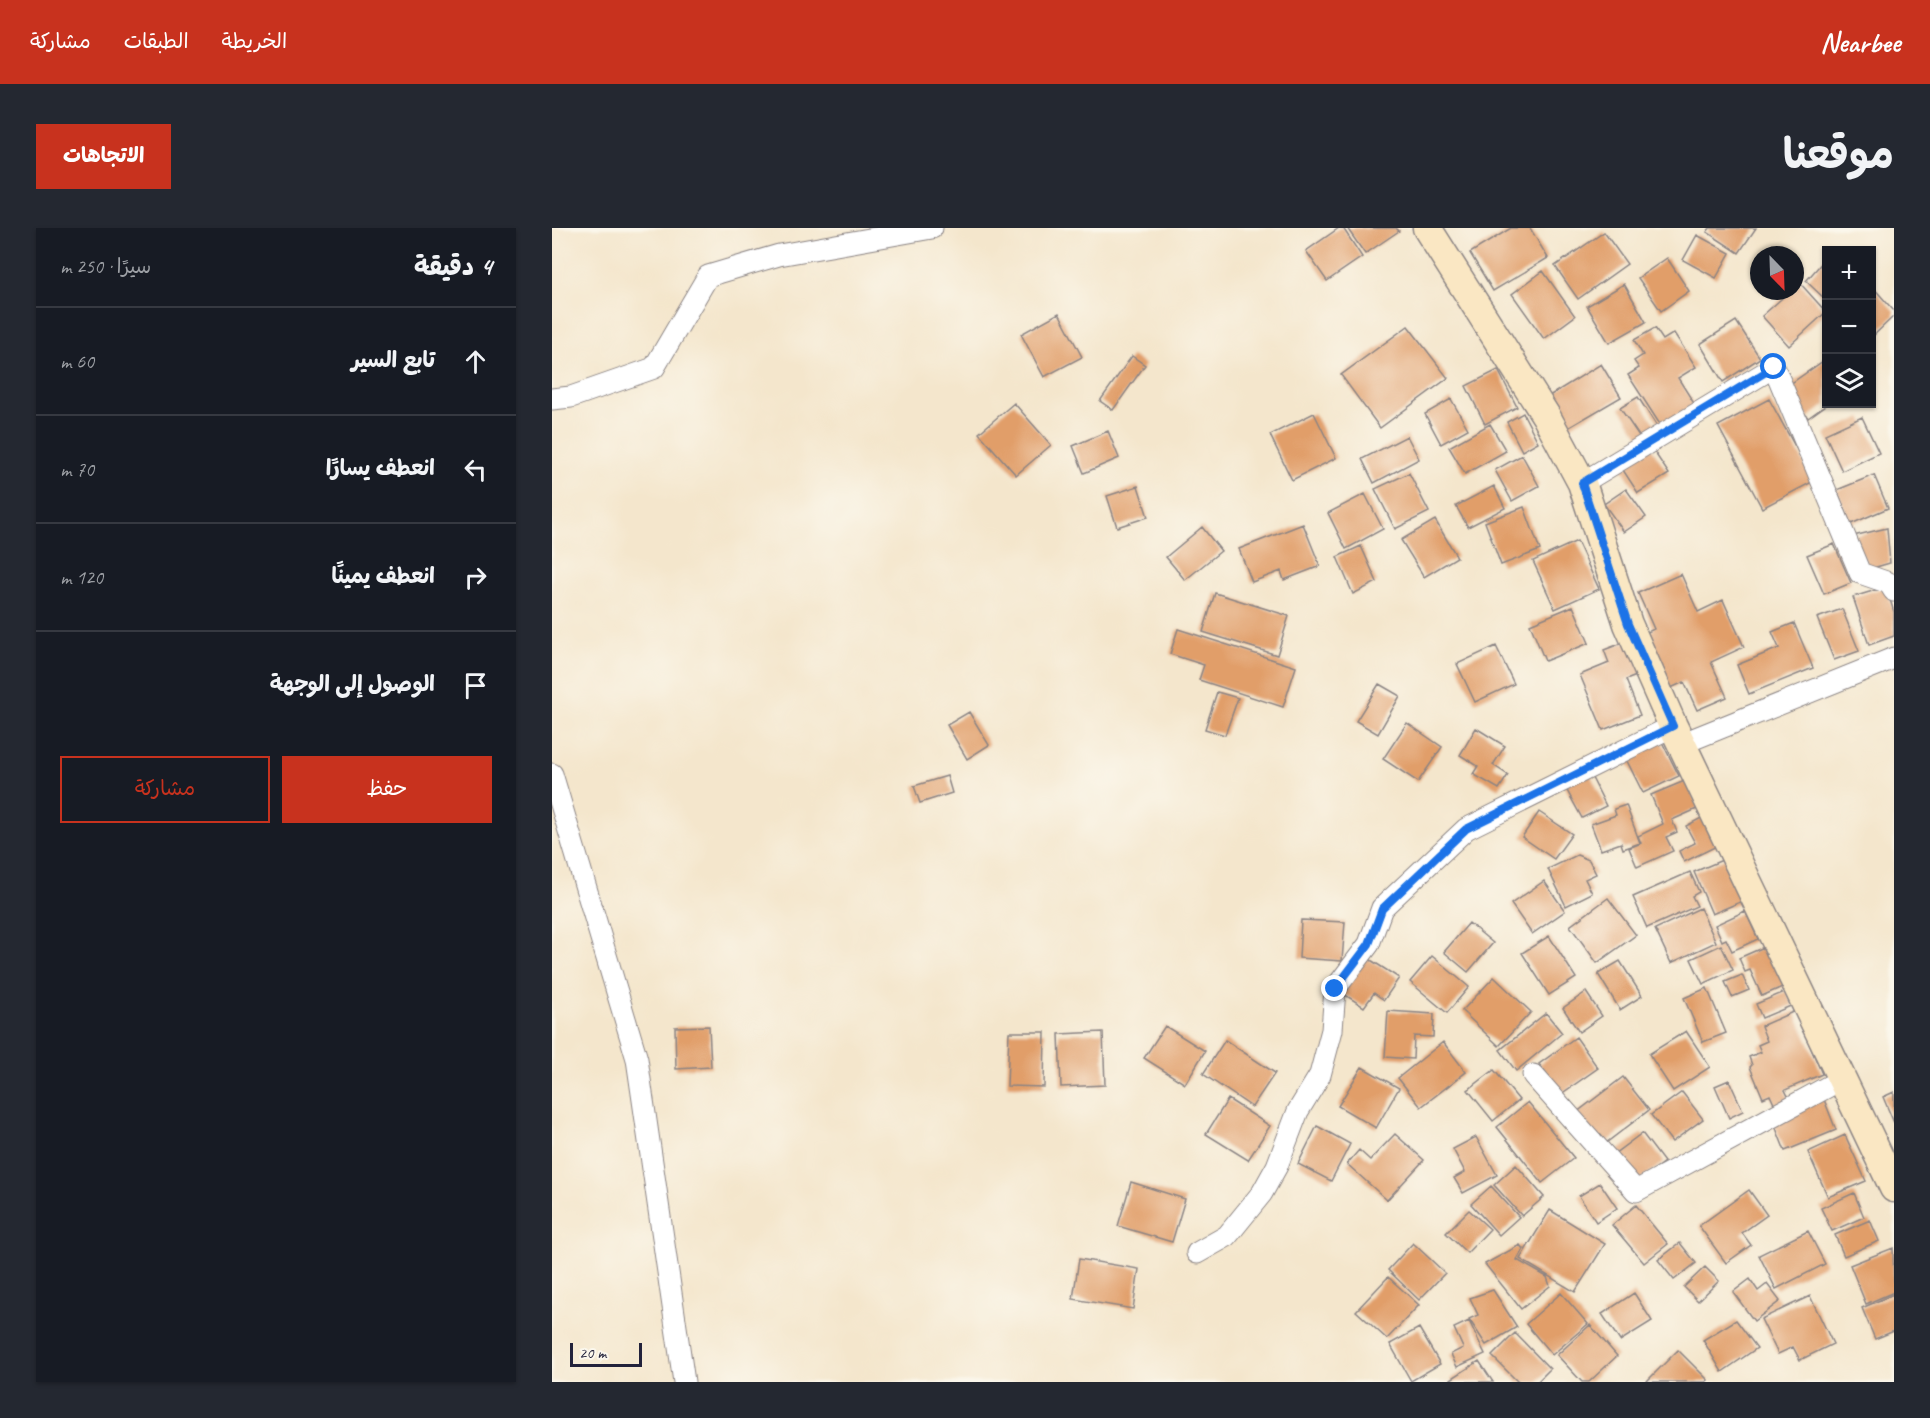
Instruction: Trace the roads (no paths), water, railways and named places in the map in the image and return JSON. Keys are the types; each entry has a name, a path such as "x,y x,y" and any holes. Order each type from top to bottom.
{"street":[{"path":"552,399 571,397 654,368 708,276 779,255 932,228"},
{"path":"1427,228 1546,416 1582,483 1628,624 1677,735 1894,1188"},
{"path":"1582,483 1774,367 1860,573 1889,582 1894,591"},
{"path":"1197,1253 1227,1236 1262,1192 1277,1166 1298,1111 1320,1075 1332,1030 1335,989 1369,944 1382,909 1466,829 1677,735 1894,658"},
{"path":"552,774 637,1059 684,1382"},
{"path":"1533,1075 1636,1191 1842,1079"}]}
